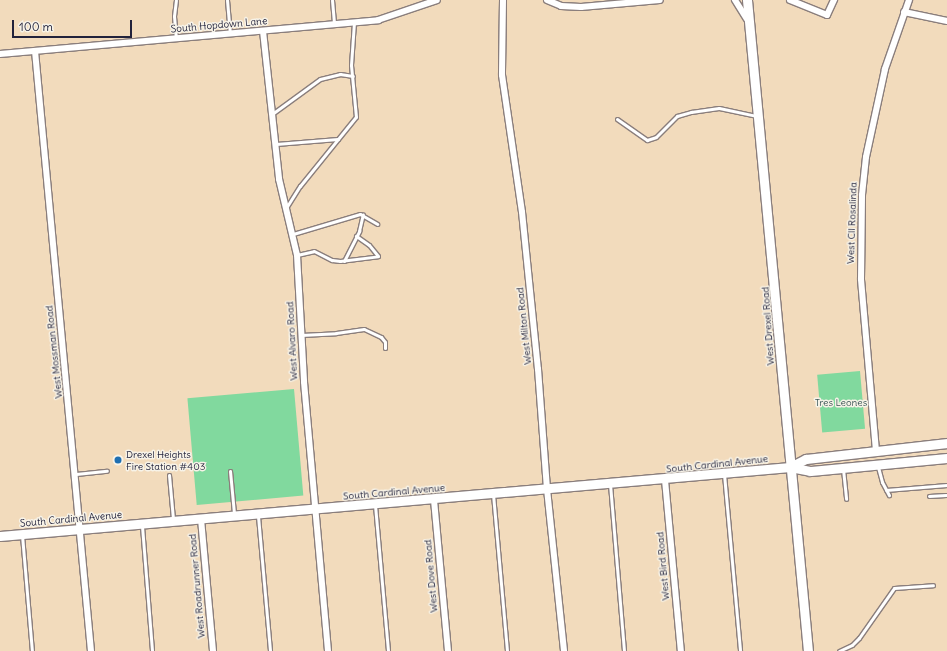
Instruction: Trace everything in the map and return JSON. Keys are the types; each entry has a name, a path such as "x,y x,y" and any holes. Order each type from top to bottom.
{"main road":[{"name":"West Drexel Road","path":"747,0 778,303 790,467 808,651"},
{"name":"South Cardinal Avenue","path":"790,467 806,459 947,443"},
{"name":"South Cardinal Avenue","path":"0,536 664,480 790,467 810,471 947,458"}],"street":[{"name":"South Hopdown Lane","path":"0,54 378,20 437,0"},
{"name":"West Milton Road","path":"503,0 505,15 502,75 522,212 538,369 547,489 564,651"},
{"path":"547,0 561,6 581,7 660,0"},
{"path":"735,0 750,26"},
{"path":"790,0 827,15 834,0"},
{"name":"West Cll Rosalinda","path":"876,451 860,279 862,195 875,112 885,69 909,0"},
{"path":"904,12 947,21"},
{"name":"West Alvaro Road","path":"263,31 279,179 297,255 301,335 328,651"},
{"name":"West Mossman Road","path":"35,51 76,474 91,651"},
{"name":"West Bird Road","path":"664,480 681,651"},
{"name":"West Dove Road","path":"434,500 448,651"},
{"name":"West Roadrunner Road","path":"201,519 213,651"}],"lane":[{"path":"176,0 174,16 176,39"},
{"path":"227,0 230,34"},
{"path":"332,0 334,24"},
{"path":"286,208 300,186 356,117 353,76 354,22"},
{"path":"272,114 320,79 340,74 353,76"},
{"path":"617,119 647,140 656,137 677,116 706,109 719,108 759,117"},
{"path":"275,145 338,139"},
{"path":"293,234 363,214"},
{"path":"363,214 377,224"},
{"path":"344,261 356,236 363,214"},
{"path":"297,255 314,251 332,260 344,261 378,256 370,245 356,236"},
{"path":"301,335 336,334 364,329 381,337 385,342 385,348"},
{"path":"926,446 926,460"},
{"path":"878,465 888,495"},
{"path":"842,468 846,499"},
{"path":"76,474 107,471"},
{"path":"230,471 235,516"},
{"path":"169,474 173,521"},
{"path":"724,474 740,651"},
{"path":"610,484 624,651"},
{"path":"886,490 947,485"},
{"path":"493,494 507,651"},
{"path":"929,496 946,495"},
{"path":"374,504 388,651"},
{"path":"258,514 270,651"},
{"path":"142,524 152,651"},
{"path":"22,534 32,651"},
{"path":"839,651 852,645 859,638 894,588 933,585"}],"green space":[{"name":"Tres Leones","path":"860,371 865,429 822,433 817,375"},
{"path":"294,389 303,496 197,505 187,398"}],"place":[{"name":"Drexel Heights Fire Station #403","path":"118,460"}]}
